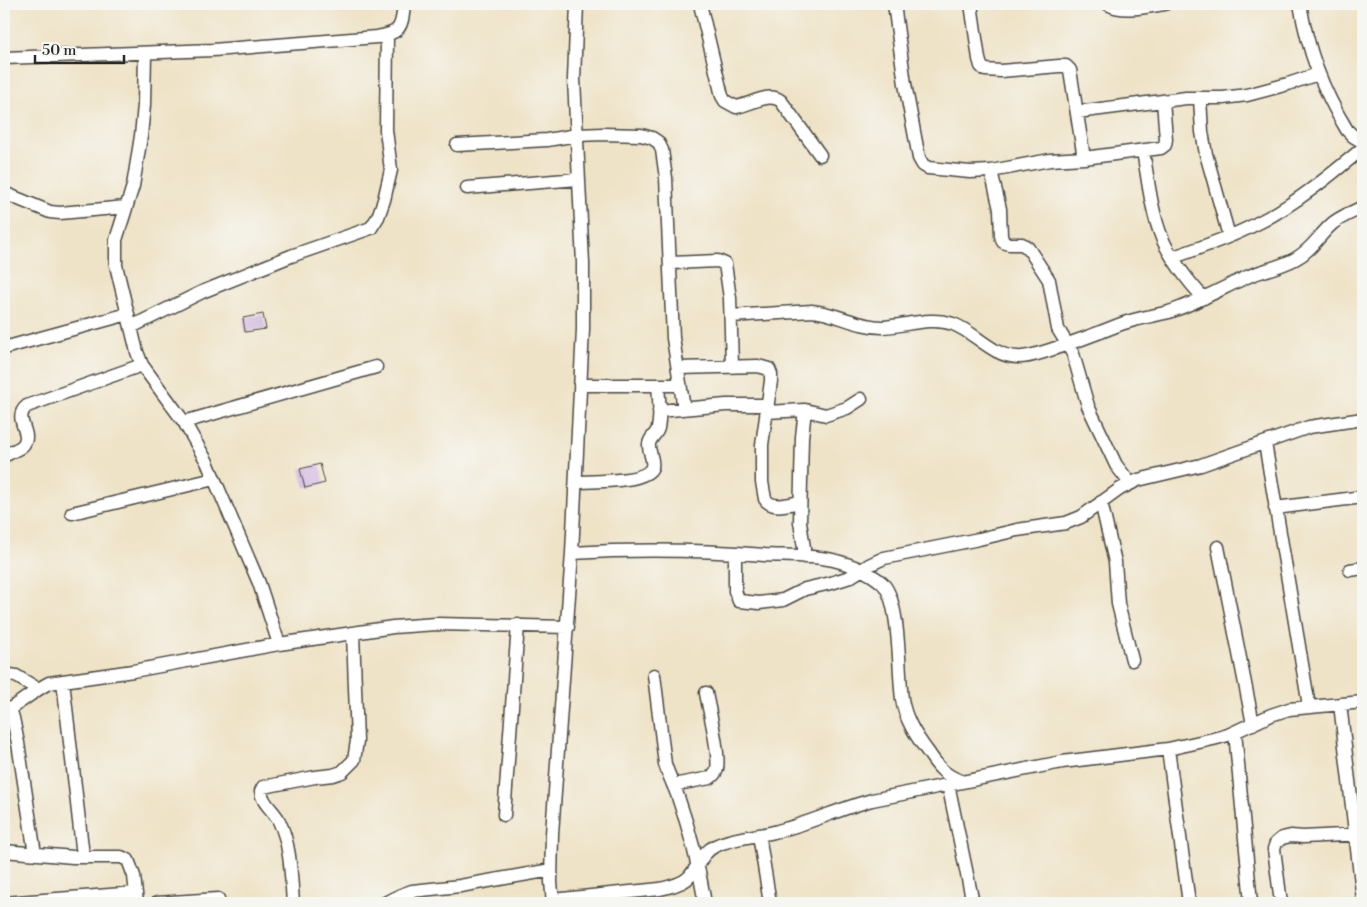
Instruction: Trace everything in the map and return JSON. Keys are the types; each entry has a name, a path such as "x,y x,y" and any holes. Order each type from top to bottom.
{"street":[{"path":"4,58 213,50 387,35 400,28 404,4"},
{"path":"577,4 574,79 583,271 583,329 568,627 554,798 551,870 552,902 660,889 688,879 704,854 727,841 809,822 853,805 948,784 1085,758 1168,749 1213,739 1289,709 1363,702"},
{"path":"700,4 722,96 725,101 736,107 766,97 777,98 820,155"},
{"path":"894,4 905,84 919,158 923,165 934,169 970,172 991,171 1050,160 1084,158 1161,148 1165,145 1166,126 1163,101"},
{"path":"971,4 979,59 981,66 985,70 1001,71 1066,66 1070,70 1084,158"},
{"path":"1108,4 1113,7 1165,4"},
{"path":"1300,4 1318,74 1348,130 1353,136 1363,142"},
{"path":"4,348 130,321 291,256 371,228 378,217 384,200 391,170 386,130 387,35"},
{"path":"145,53 144,105 141,136 133,186 119,229 115,249 118,278 142,365 194,437 259,583 279,644"},
{"path":"1077,112 1186,98 1223,98 1257,93 1318,74"},
{"path":"1200,98 1202,132 1206,154 1229,236"},
{"path":"457,145 547,140 576,135 640,135 652,138 658,142 662,150 666,178 673,338 684,409"},
{"path":"1174,257 1229,236 1268,218 1321,182 1363,148"},
{"path":"1143,151 1159,230 1167,248 1192,286 1204,298"},
{"path":"991,171 1000,209 1003,242 1022,244 1028,248 1038,260 1049,280 1058,329 1068,344 1076,363 1088,406 1116,465 1130,483"},
{"path":"467,188 578,179"},
{"path":"4,193 50,212 60,213 126,207"},
{"path":"731,316 812,311 822,312 870,326 881,327 907,325 929,320 954,324 1006,355 1017,357 1038,354 1123,324 1168,312 1204,298 1249,276 1295,259 1308,251 1334,222 1363,207"},
{"path":"671,263 718,261 725,264 729,285 732,366"},
{"path":"8,454 22,446 25,441 26,435 20,417 22,410 27,406 142,365"},
{"path":"678,368 758,366 768,369 771,374 771,381 762,455 765,499 768,504 773,506 800,502"},
{"path":"184,422 376,367"},
{"path":"580,385 680,385"},
{"path":"576,482 629,478 648,473 652,468 649,445 651,438 658,430 658,385"},
{"path":"659,410 736,404 805,410 826,415 847,408 861,399"},
{"path":"804,557 800,528 800,502 802,437 805,410"},
{"path":"735,553 735,592 739,601 759,603 784,600 805,588 850,577 877,561 892,556 1017,530 1066,523 1081,517 1130,483 1201,465 1309,427 1363,418"},
{"path":"1265,443 1309,706"},
{"path":"72,513 214,479"},
{"path":"1275,508 1363,497"},
{"path":"1101,502 1115,562 1118,604 1132,660"},
{"path":"1218,548 1253,724"},
{"path":"572,553 647,550 804,557 834,560 862,570 881,582 892,599 902,698 912,730 943,773 961,782"},
{"path":"1350,570 1363,568"},
{"path":"34,854 18,743 13,718 7,711 49,683 133,671 279,644 393,627 436,624 568,627"},
{"path":"504,815 518,625"},
{"path":"293,903 283,832 275,813 263,801 261,791 263,787 342,772 354,760 357,741 353,633"},
{"path":"4,674 16,676 38,689"},
{"path":"654,674 662,750 668,776 683,812 698,864 704,903"},
{"path":"63,681 83,856"},
{"path":"673,785 710,778 717,769 718,758 706,692"},
{"path":"1340,704 1359,834 1363,900"},
{"path":"1234,732 1252,903"},
{"path":"1168,749 1189,903"},
{"path":"948,784 973,903"},
{"path":"1281,903 1274,849 1276,843 1282,838 1291,836 1359,834"},
{"path":"759,835 770,903"},
{"path":"4,851 121,857 128,860 134,876 136,898 4,903"},
{"path":"386,903 401,894 412,891 460,886 551,870"},
{"path":"156,903 218,899"}],"building":[{"path":"263,314 266,329 245,332 243,318"},
{"path":"320,464 325,483 305,488 300,469"}]}
